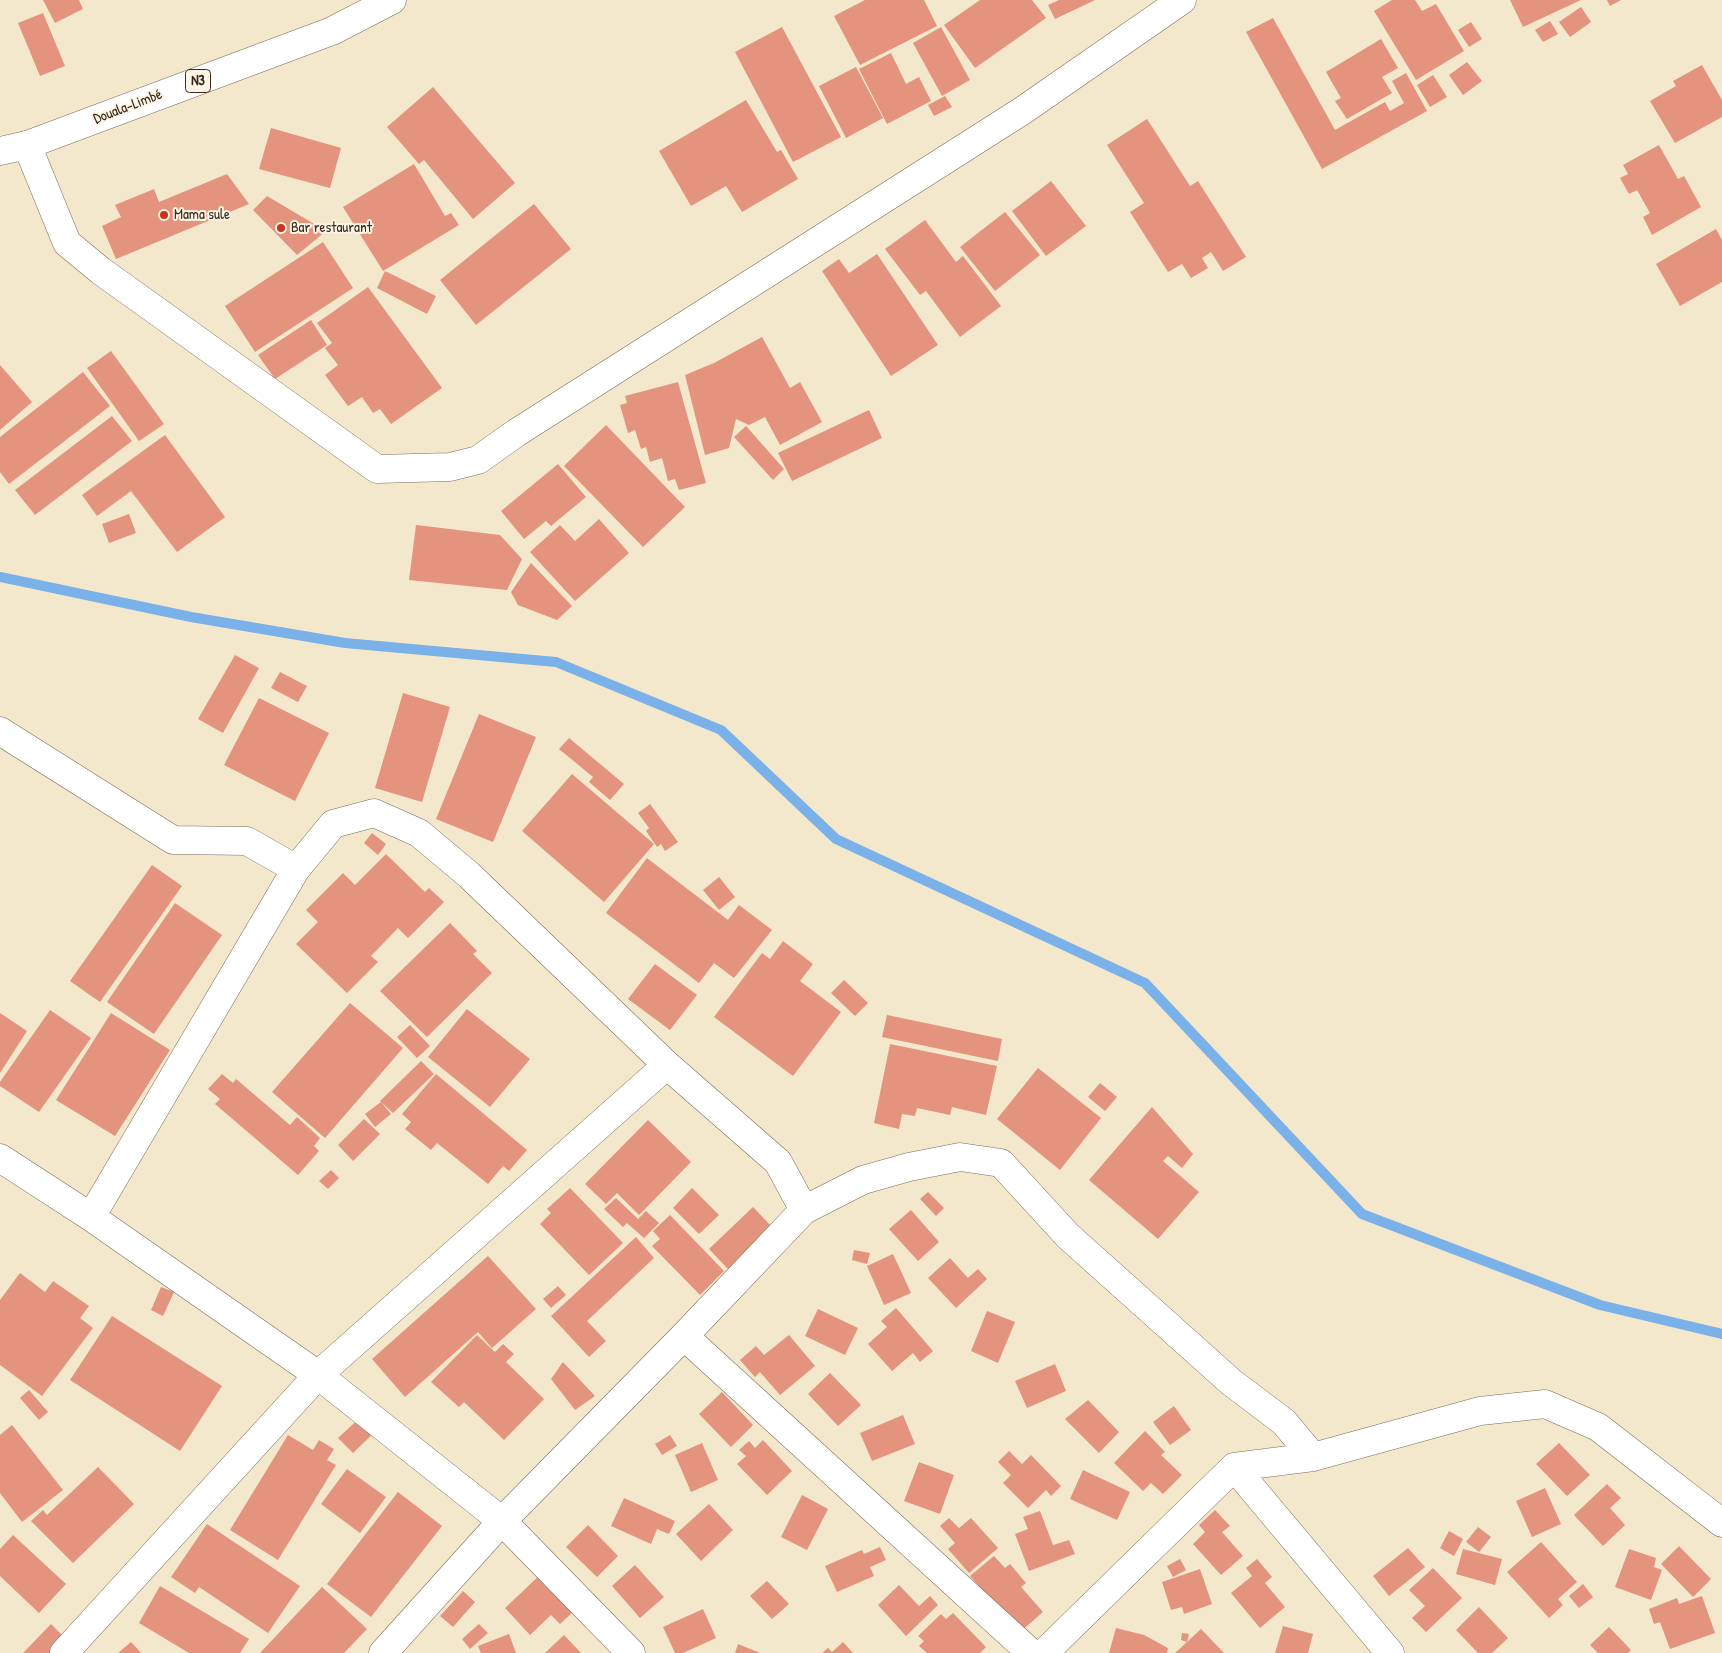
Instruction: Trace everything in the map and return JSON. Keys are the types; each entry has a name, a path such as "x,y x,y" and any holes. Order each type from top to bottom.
{"main road":[{"name":"Douala-Limbé","path":"0,151 27,145 332,30 392,0"},
{"path":"27,145 67,243 101,271 377,469 450,467 478,460 533,422 1022,111 1182,0"},
{"path":"0,731 172,840 247,841 296,869"},
{"path":"91,1217 296,869 333,824 374,813 420,833 469,875 667,1065 778,1162 804,1210"},
{"path":"64,1653 318,1376 667,1065"},
{"path":"383,1653 502,1521 684,1336 804,1210 863,1180 909,1167 960,1157 1001,1162 1068,1236 1231,1382 1284,1422 1313,1457"},
{"path":"0,1158 91,1217 318,1376 502,1521 631,1653"},
{"path":"684,1336 1031,1653"},
{"path":"1044,1653 1234,1467 1313,1457 1480,1411 1544,1404 1598,1427 1722,1523"},
{"path":"1234,1467 1390,1653"}],"building":[{"path":"43,0 79,0 83,9 55,23"},
{"path":"865,0 924,0 937,26 860,65 834,16"},
{"path":"980,0 1032,0 1046,18 975,68 944,25"},
{"path":"1059,0 1095,0 1055,19 1048,5"},
{"path":"1392,0 1415,0 1422,11 1436,4 1464,51 1416,80 1374,11"},
{"path":"1510,0 1581,0 1523,27"},
{"path":"1607,0 1621,0 1610,6"},
{"path":"1581,7 1591,22 1570,37 1559,22"},
{"path":"43,13 65,66 40,76 18,23"},
{"path":"1273,18 1335,130 1385,102 1390,111 1404,103 1392,81 1406,73 1427,111 1322,169 1246,32"},
{"path":"1550,21 1558,34 1543,42 1535,30"},
{"path":"1471,22 1482,39 1469,47 1458,30"},
{"path":"782,27 841,137 793,162 735,52"},
{"path":"941,27 970,80 942,96 913,43"},
{"path":"1381,39 1398,68 1382,77 1392,93 1347,119 1335,101 1341,98 1326,72"},
{"path":"891,53 906,84 919,77 931,101 887,124 859,69"},
{"path":"1467,62 1482,81 1463,95 1449,75"},
{"path":"1702,65 1722,100 1722,117 1675,143 1650,101 1676,86 1673,81"},
{"path":"856,67 883,118 846,138 819,86"},
{"path":"1433,75 1447,97 1430,107 1417,85"},
{"path":"433,87 515,183 473,219 424,160 419,164 387,127"},
{"path":"945,96 952,107 934,116 928,105"},
{"path":"746,100 777,152 781,150 798,179 742,212 726,186 691,206 659,151"},
{"path":"1147,119 1190,186 1198,181 1246,257 1223,271 1211,252 1202,258 1208,268 1191,278 1182,264 1168,272 1130,212 1144,203 1107,145"},
{"path":"271,128 341,148 330,188 259,169"},
{"path":"1659,145 1678,179 1684,176 1701,207 1652,235 1643,217 1650,213 1637,190 1629,194 1620,178 1628,174 1623,165"},
{"path":"414,164 445,216 451,213 459,225 383,271 343,207"},
{"path":"227,174 249,204 116,259 102,226 121,217 115,205 154,189 159,202"},
{"path":"1051,181 1086,226 1046,256 1012,211"},
{"path":"267,196 326,231 297,255 253,210"},
{"path":"534,204 571,249 476,325 440,280"},
{"path":"1005,212 1040,255 995,291 960,247"},
{"path":"925,220 956,262 963,256 1001,306 960,337 926,291 920,295 885,249"},
{"path":"1716,229 1722,240 1722,282 1680,306 1656,264"},
{"path":"323,242 353,288 255,352 225,306"},
{"path":"877,254 938,345 891,376 822,271 839,259 849,273"},
{"path":"385,271 436,296 427,314 377,288"},
{"path":"368,287 442,388 391,424 380,409 373,413 362,397 348,406 325,375 338,365 325,348 332,343 317,323"},
{"path":"311,320 327,345 275,379 258,355"},
{"path":"762,337 790,388 800,382 822,422 780,445 765,417 749,425 736,419 729,448 705,455 685,375 714,363"},
{"path":"111,351 164,424 139,441 87,368"},
{"path":"0,365 32,402 0,430"},
{"path":"83,372 110,406 9,484 0,472 0,437"},
{"path":"678,382 706,483 679,490 675,479 668,481 662,458 650,462 646,447 641,449 635,430 628,433 620,405 627,403 625,396"},
{"path":"869,410 882,438 792,481 778,453"},
{"path":"112,416 132,441 35,515 15,490"},
{"path":"606,425 685,507 643,547 564,466"},
{"path":"746,426 784,469 773,480 734,437"},
{"path":"165,435 225,517 177,552 131,491 97,516 82,495"},
{"path":"558,464 586,497 551,526 546,521 524,539 501,511"},
{"path":"129,514 136,533 109,543 102,524"},
{"path":"599,519 629,553 575,601 530,552 560,525 575,541"},
{"path":"416,525 500,535 522,559 507,590 409,580"},
{"path":"531,563 572,606 557,620 518,605 511,592"},
{"path":"235,655 259,668 223,733 198,719"},
{"path":"280,672 307,686 298,702 271,688"},
{"path":"403,693 450,707 422,802 375,788"},
{"path":"259,698 329,733 295,801 224,765"},
{"path":"479,714 536,737 493,842 436,819"},
{"path":"569,738 624,784 610,800 589,782 593,777 559,749"},
{"path":"572,774 654,844 604,902 522,831"},
{"path":"650,804 678,842 665,851 661,844 657,847 646,831 649,828 638,813"},
{"path":"372,833 386,844 378,855 364,843"},
{"path":"386,854 425,892 429,888 444,902 408,938 398,928 371,956 378,962 347,993 296,944 318,922 306,910 343,873 355,885"},
{"path":"647,858 728,920 739,905 772,930 734,978 714,963 699,983 606,913"},
{"path":"152,865 182,886 100,1002 70,981"},
{"path":"719,877 735,897 719,910 703,890"},
{"path":"175,903 222,935 154,1034 107,1002"},
{"path":"450,923 477,951 473,954 492,973 427,1037 380,991"},
{"path":"783,941 813,964 800,981 841,1012 793,1076 714,1017 762,953 770,959"},
{"path":"655,964 697,995 670,1030 628,999"},
{"path":"844,980 868,1003 855,1016 831,993"},
{"path":"350,1003 403,1048 325,1138 272,1092"},
{"path":"467,1009 530,1059 490,1107 428,1057"},
{"path":"50,1010 91,1038 39,1112 0,1086 0,1082"},
{"path":"0,1013 27,1031 0,1073"},
{"path":"111,1013 170,1050 115,1136 56,1100"},
{"path":"887,1015 1002,1039 998,1061 882,1037"},
{"path":"410,1025 430,1046 417,1058 397,1037"},
{"path":"890,1044 997,1066 986,1115 952,1107 950,1115 917,1108 915,1116 902,1114 899,1129 874,1123"},
{"path":"421,1061 434,1074 393,1113 380,1101"},
{"path":"1038,1068 1101,1118 1060,1170 997,1119"},
{"path":"222,1074 233,1083 236,1079 290,1125 297,1117 320,1138 314,1146 319,1151 298,1175 215,1104 220,1099 208,1089"},
{"path":"436,1074 527,1150 509,1171 503,1166 488,1184 437,1143 431,1150 405,1129 411,1122 402,1114"},
{"path":"1100,1083 1117,1097 1105,1111 1088,1097"},
{"path":"381,1102 391,1114 375,1127 365,1114"},
{"path":"1152,1107 1193,1154 1182,1168 1168,1156 1163,1161 1199,1192 1158,1239 1089,1180"},
{"path":"364,1119 380,1134 353,1161 338,1145"},
{"path":"648,1120 691,1162 639,1215 617,1193 606,1204 585,1184"},
{"path":"331,1170 339,1178 328,1189 319,1181"},
{"path":"570,1188 623,1243 589,1275 540,1224 551,1213 547,1209"},
{"path":"692,1188 719,1215 699,1234 673,1208"},
{"path":"928,1192 944,1208 936,1216 920,1199"},
{"path":"616,1198 638,1219 646,1211 659,1223 644,1238 627,1223 623,1227 604,1209"},
{"path":"753,1207 772,1227 728,1269 709,1249"},
{"path":"911,1210 939,1242 918,1261 889,1229"},
{"path":"670,1215 724,1271 700,1295 652,1246 660,1239 653,1231"},
{"path":"636,1237 654,1258 587,1321 606,1341 589,1357 551,1316"},
{"path":"854,1250 870,1253 867,1264 852,1260"},
{"path":"893,1254 911,1293 884,1305 867,1266"},
{"path":"488,1256 536,1309 492,1348 478,1332 405,1397 372,1359"},
{"path":"950,1258 968,1278 978,1269 987,1279 956,1308 928,1278"},
{"path":"20,1273 45,1292 53,1281 89,1306 80,1318 93,1328 42,1396 0,1365 0,1300"},
{"path":"558,1286 566,1295 551,1308 543,1299"},
{"path":"161,1287 174,1292 163,1316 151,1310"},
{"path":"896,1308 933,1351 920,1362 913,1353 892,1371 868,1344 887,1327 881,1321"},
{"path":"818,1309 858,1328 845,1355 805,1336"},
{"path":"987,1311 1015,1322 998,1363 971,1351"},
{"path":"112,1316 222,1386 180,1451 70,1380"},
{"path":"477,1335 495,1352 503,1344 514,1354 506,1362 544,1399 504,1440 464,1402 459,1407 431,1382"},
{"path":"789,1335 815,1366 780,1395 760,1372 755,1377 740,1360 756,1346 764,1355"},
{"path":"563,1362 595,1396 575,1410 551,1379"},
{"path":"1055,1364 1066,1391 1027,1408 1015,1381"},
{"path":"830,1373 861,1405 838,1426 808,1394"},
{"path":"29,1390 48,1412 39,1420 20,1398"},
{"path":"722,1392 753,1425 731,1447 699,1414"},
{"path":"1088,1400 1119,1432 1099,1453 1065,1419"},
{"path":"1174,1406 1191,1430 1170,1445 1153,1422"},
{"path":"363,1415 377,1430 353,1453 338,1438"},
{"path":"903,1415 915,1444 872,1461 860,1433"},
{"path":"12,1425 63,1490 22,1522 0,1493 0,1435"},
{"path":"1145,1431 1165,1452 1161,1455 1182,1475 1163,1494 1151,1483 1143,1491 1114,1463"},
{"path":"288,1435 313,1450 319,1440 334,1449 327,1460 336,1465 278,1560 230,1530"},
{"path":"670,1435 677,1446 662,1455 655,1444"},
{"path":"763,1440 792,1471 767,1495 737,1464 746,1456 739,1450 749,1441 755,1448"},
{"path":"702,1443 718,1480 691,1492 675,1455"},
{"path":"1559,1443 1590,1475 1567,1496 1536,1464"},
{"path":"1009,1451 1022,1464 1031,1455 1061,1486 1051,1496 1046,1490 1028,1508 1003,1483 1011,1475 998,1462"},
{"path":"919,1462 954,1475 940,1514 904,1501"},
{"path":"98,1467 134,1504 73,1563 31,1521 43,1510 47,1515"},
{"path":"347,1469 386,1497 360,1533 321,1504"},
{"path":"1083,1470 1130,1492 1117,1520 1070,1499"},
{"path":"1607,1484 1621,1498 1610,1508 1625,1525 1603,1546 1574,1515"},
{"path":"1545,1488 1561,1524 1532,1537 1516,1501"},
{"path":"398,1492 442,1526 371,1617 327,1584"},
{"path":"802,1495 828,1509 807,1550 781,1537"},
{"path":"624,1498 675,1521 669,1534 657,1529 651,1544 611,1526"},
{"path":"709,1504 733,1530 701,1561 676,1534"},
{"path":"1215,1510 1230,1526 1222,1532 1243,1556 1221,1575 1193,1544 1205,1532 1199,1525"},
{"path":"1040,1511 1053,1545 1069,1540 1075,1554 1029,1571 1015,1534 1028,1529 1023,1517"},
{"path":"949,1518 959,1528 971,1518 998,1548 969,1573 948,1549 955,1543 940,1526"},
{"path":"207,1524 300,1586 268,1633 199,1587 195,1593 171,1577"},
{"path":"588,1525 618,1556 597,1577 566,1547"},
{"path":"1478,1527 1491,1537 1479,1552 1466,1542"},
{"path":"1449,1531 1463,1539 1454,1556 1440,1548"},
{"path":"13,1535 66,1584 39,1613 0,1576 0,1549"},
{"path":"1541,1542 1577,1582 1558,1599 1563,1605 1549,1618 1507,1572"},
{"path":"1679,1546 1711,1579 1693,1597 1661,1564"},
{"path":"880,1547 886,1560 870,1567 874,1576 837,1592 825,1566 862,1550 864,1554"},
{"path":"1408,1548 1425,1567 1389,1596 1373,1576"},
{"path":"1463,1549 1502,1559 1495,1585 1456,1574"},
{"path":"1629,1549 1656,1558 1654,1567 1662,1570 1651,1600 1615,1587"},
{"path":"994,1556 1005,1568 1010,1564 1026,1583 1021,1587 1043,1612 1020,1632 970,1576"},
{"path":"1180,1559 1186,1570 1173,1577 1167,1566"},
{"path":"1257,1559 1272,1577 1265,1583 1285,1607 1260,1628 1231,1593 1252,1576 1246,1568"},
{"path":"635,1565 664,1597 640,1618 612,1586"},
{"path":"1433,1568 1462,1598 1426,1632 1412,1618 1425,1606 1409,1590"},
{"path":"1200,1569 1212,1604 1184,1614 1182,1607 1171,1610 1162,1582"},
{"path":"541,1574 575,1610 560,1624 551,1615 530,1635 505,1608"},
{"path":"767,1581 789,1604 772,1619 750,1596"},
{"path":"1583,1584 1593,1597 1579,1608 1569,1596"},
{"path":"899,1585 919,1606 930,1596 938,1605 906,1636 878,1605"},
{"path":"160,1586 249,1639 240,1653 189,1653 139,1623"},
{"path":"322,1587 367,1629 344,1653 260,1653"},
{"path":"463,1591 475,1602 453,1627 440,1616"},
{"path":"1702,1596 1715,1633 1670,1649 1660,1622 1654,1624 1649,1609 1677,1598 1679,1604"},
{"path":"1479,1607 1508,1638 1492,1653 1478,1653 1456,1630"},
{"path":"703,1609 716,1638 683,1653 675,1653 663,1627"},
{"path":"953,1613 986,1647 980,1653 927,1653 919,1646 924,1641 918,1636 941,1614 946,1619"},
{"path":"51,1624 71,1644 63,1653 23,1653"},
{"path":"479,1624 488,1633 470,1649 462,1639"},
{"path":"1283,1626 1313,1634 1308,1653 1275,1653"},
{"path":"1609,1627 1631,1650 1628,1653 1598,1653 1590,1645"},
{"path":"1116,1628 1144,1635 1168,1648 1167,1653 1109,1653"},
{"path":"1201,1629 1224,1653 1175,1653 1187,1642"},
{"path":"1182,1633 1189,1634 1187,1642 1181,1640"},
{"path":"509,1634 516,1653 481,1653 478,1646"},
{"path":"564,1635 581,1653 545,1653"},
{"path":"131,1642 141,1653 118,1653"},
{"path":"843,1642 853,1653 822,1653 828,1648 832,1652"},
{"path":"738,1644 760,1653 735,1653"}],"waterway":[{"path":"0,577 191,617 345,643 556,662 721,730 836,839 1145,983 1362,1214 1600,1305 1722,1334"}],"place":[{"name":"Mama sule","path":"164,215"},
{"name":"Bar restaurant","path":"281,228"}]}
